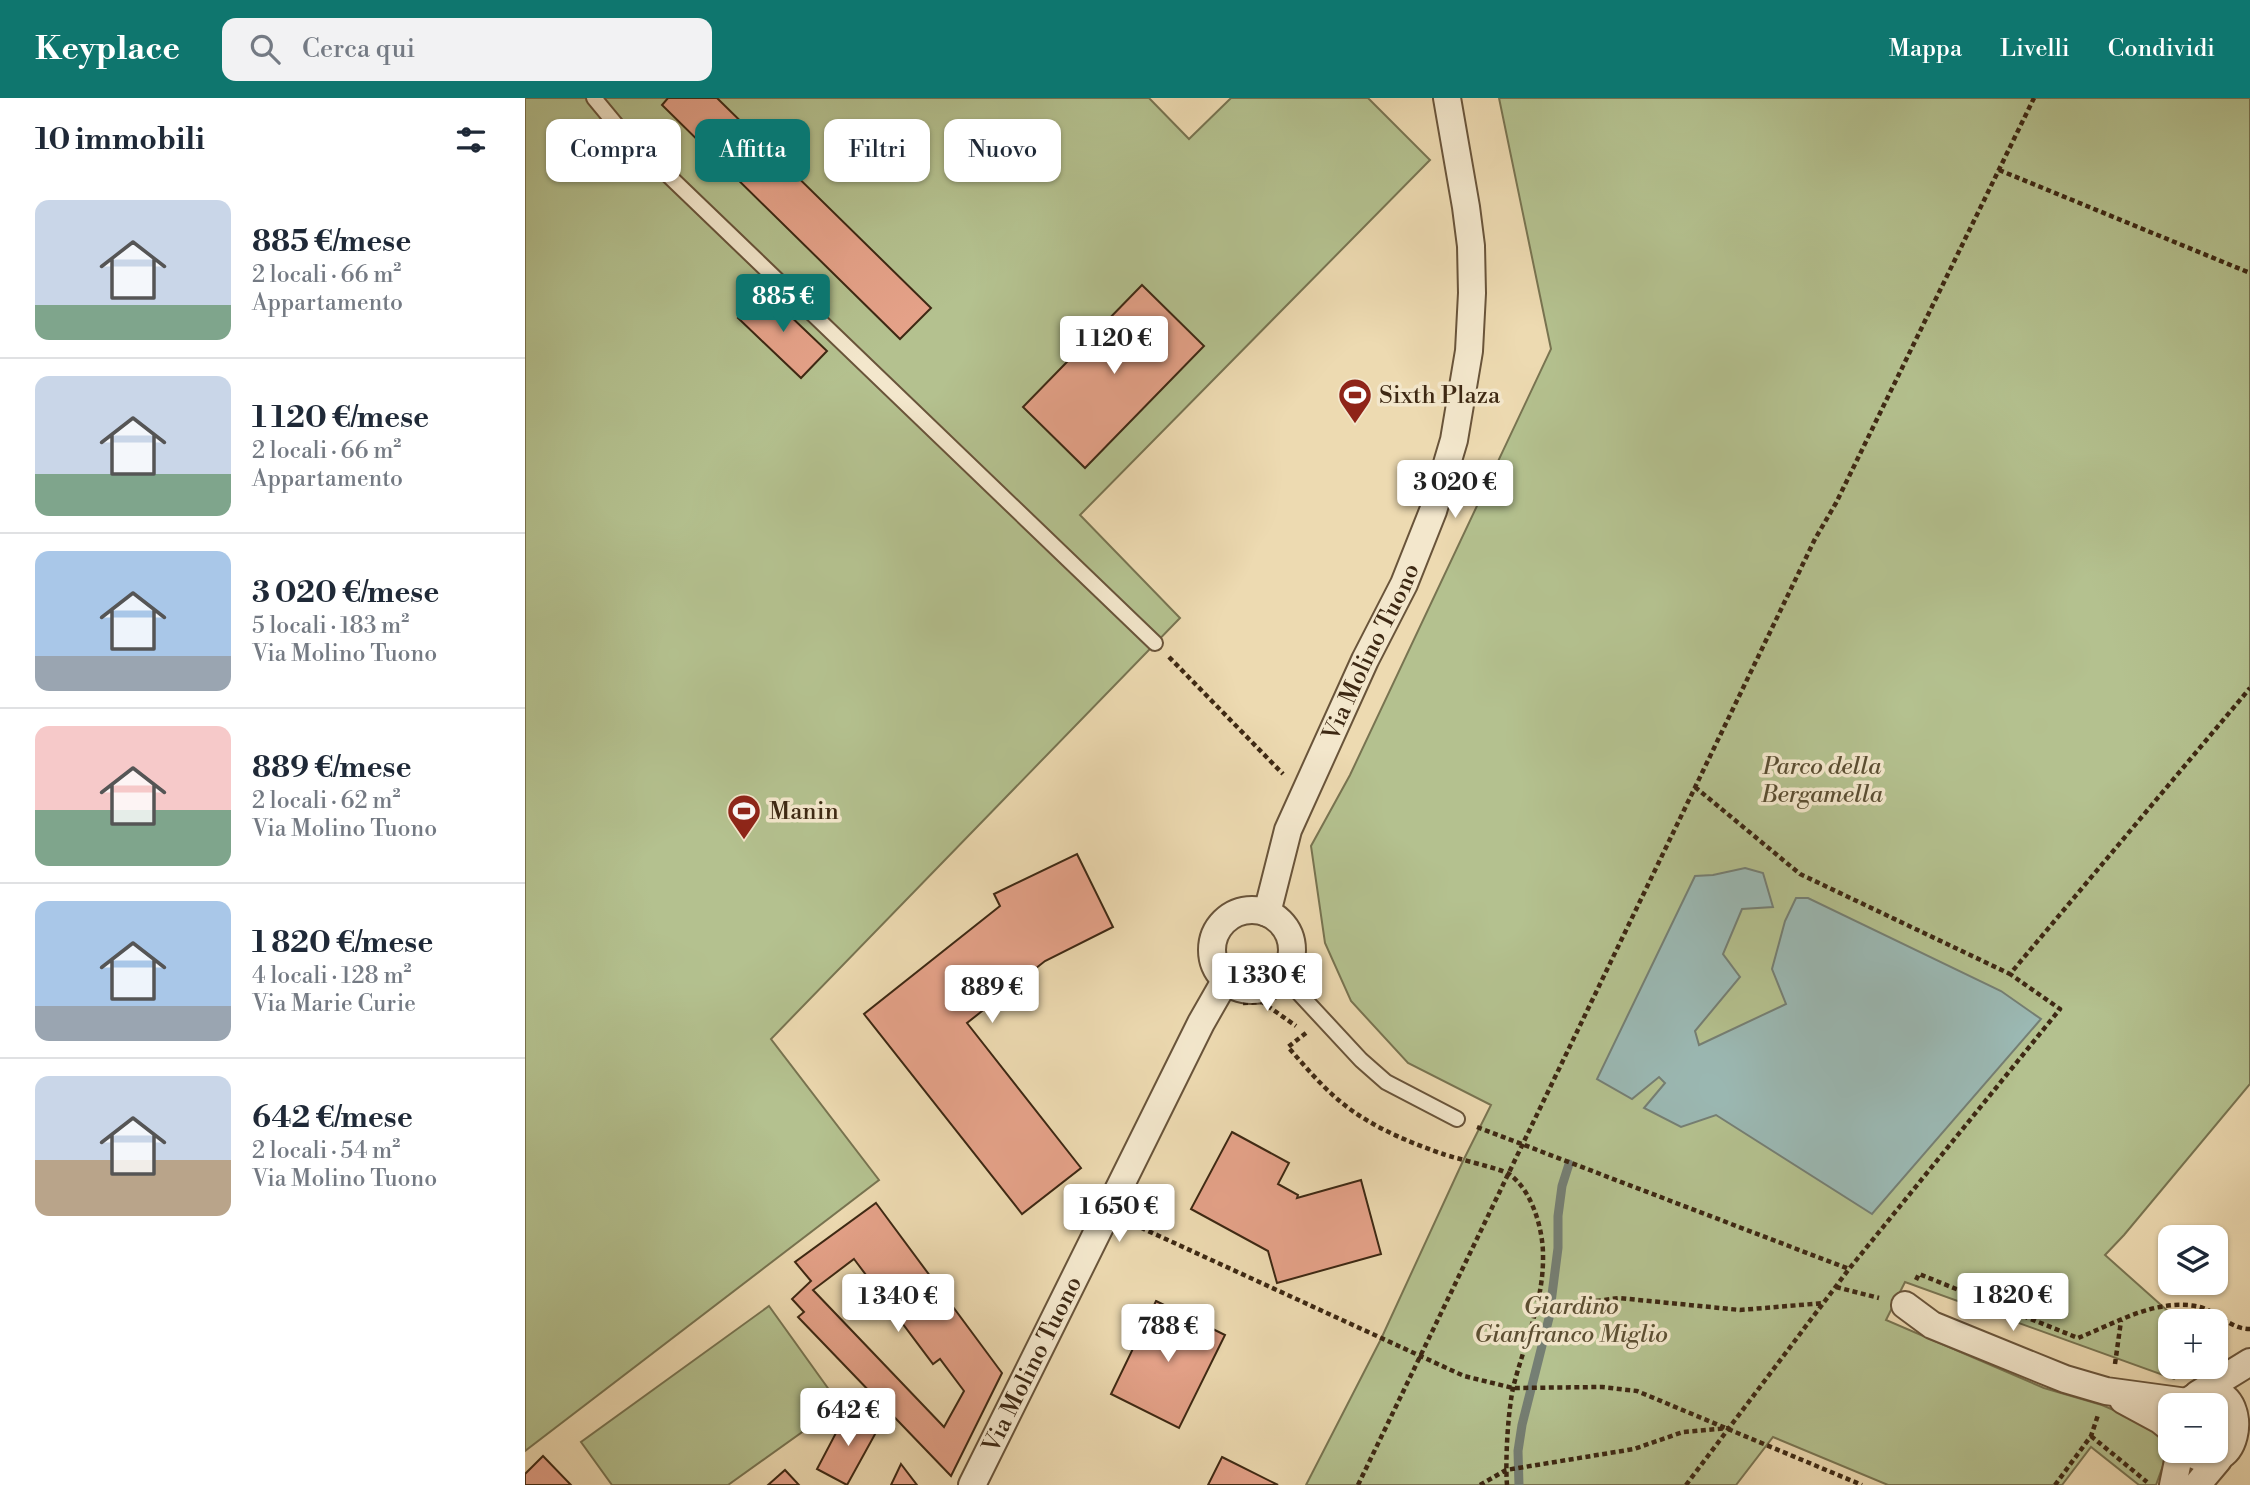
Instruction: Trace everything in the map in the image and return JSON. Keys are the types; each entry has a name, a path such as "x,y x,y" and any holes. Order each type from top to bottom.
{"street":[{"name":"Via Molino Tuono","path":"1267,913 1288,830 1365,660 1404,584 1433,512 1454,440 1469,351 1472,281 1466,207 1447,98"},
{"path":"1241,911 1267,913 1286,928 1291,940 1290,965 1283,976 1274,985 1262,990 1236,988 1231,992 1212,960 1214,935 1230,916 1241,911"},
{"name":"Via Molino Tuono","path":"972,1485 1202,1023 1231,992"},
{"path":"1905,1305 1932,1325 2065,1378 2106,1391 2158,1418"},
{"path":"2202,1393 2250,1362"},
{"path":"2106,1391 2158,1397"},
{"path":"2228,1397 2247,1417 2239,1445 2228,1454"},
{"path":"2228,1459 2250,1460"},
{"path":"2173,1485 2178,1463"},
{"path":"2197,1485 2217,1463"}],"lane":[{"path":"594,98 618,127 1155,643"},
{"path":"1283,976 1361,1060 1386,1082 1457,1119"}],"path":[{"path":"1358,1485 1815,539 1836,503 2034,98"},
{"path":"1999,170 2250,274"},
{"path":"1155,643 1303,795"},
{"path":"2010,974 2250,688"},
{"path":"1686,1485 1849,1269 2060,1009 2010,974 1800,874 1695,787"},
{"path":"1231,992 1262,1002 1306,1033 1288,1047 1336,1098 1363,1118 1413,1144 1508,1174 1526,1192 1538,1223 1543,1255 1537,1309 1513,1388 1507,1485"},
{"path":"1457,1119 1849,1269"},
{"path":"1126,1221 1464,1376 1513,1388 1602,1387 1637,1391 1862,1485"},
{"path":"1836,1287 1905,1305 1919,1274 2078,1338 2155,1306 2202,1308 2241,1329 2250,1329"},
{"path":"1537,1309 1619,1298 1740,1310 1824,1303"},
{"path":"2055,1485 2091,1436 2113,1376 2121,1321"},
{"path":"1480,1485 1506,1470 1633,1449 1683,1432 1729,1428"},
{"path":"2091,1436 2150,1485"}],"green space":[{"name":"Manin","path":"525,98 1149,98 1189,139 1231,98 1368,98 1430,160 1080,515 1180,618 771,1039 879,1180 525,1451"},
{"name":"Parco della Bergamella","path":"1499,98 2250,98 2250,1084 2105,1255 2166,1309 2158,1309 2158,1373 1905,1282 1886,1320 2044,1388 2102,1405 2158,1431 2158,1463 2164,1463 2156,1485 2139,1485 2091,1447 2062,1485 1888,1485 1773,1437 1736,1485 1306,1485 1381,1339 1491,1105 1408,1063 1351,1001 1325,943 1311,846 1350,775 1551,349"},
{"path":"769,1306 840,1405 728,1485 612,1485 581,1442"}],"water":[{"path":"1745,868 1763,873 1773,907 1742,909 1723,954 1740,977 1695,1031 1699,1045 1786,1004 1772,969 1785,921 1796,898 1808,898 2001,991 2041,1019 1872,1214 1716,1115 1681,1127 1644,1108 1665,1083 1659,1077 1632,1099 1597,1079 1695,876"}],"building":[{"path":"668,98 717,98 738,119 695,119 695,137 681,124 681,119 676,119 662,105"},
{"path":"740,182 803,182 931,308 900,339"},
{"path":"1142,285 1204,346 1085,468 1023,407"},
{"path":"764,291 827,351 801,378 738,318"},
{"path":"1077,854 1113,927 1045,961 967,1023 1081,1168 1022,1214 864,1014 1000,906 994,894"},
{"path":"1232,1132 1289,1163 1278,1184 1298,1195 1297,1198 1361,1180 1381,1254 1277,1283 1268,1251 1191,1209"},
{"path":"876,1203 1002,1373 951,1476 798,1317 804,1312 792,1299 811,1281 795,1262","holes":["854,1259 933,1364 940,1359 964,1391 944,1427 813,1290"]},
{"path":"1156,1301 1225,1335 1179,1428 1111,1394"},
{"path":"848,1410 879,1427 847,1485 817,1469"},
{"path":"543,1456 571,1485 525,1485 525,1474"},
{"path":"1222,1457 1278,1485 1208,1485"},
{"path":"901,1464 917,1485 891,1485"},
{"path":"785,1470 799,1485 768,1485"}],"waterway":[{"path":"1519,1485 1518,1451 1522,1425 1549,1318 1558,1248 1558,1216 1562,1186 1569,1164"}],"place":[{"name":"Sixth Plaza","path":"1355,425"},
{"name":"Manin","path":"744,841"}],"park label":[{"name":"Giardino Gianfranco Miglio","path":"1571,1320"}]}
